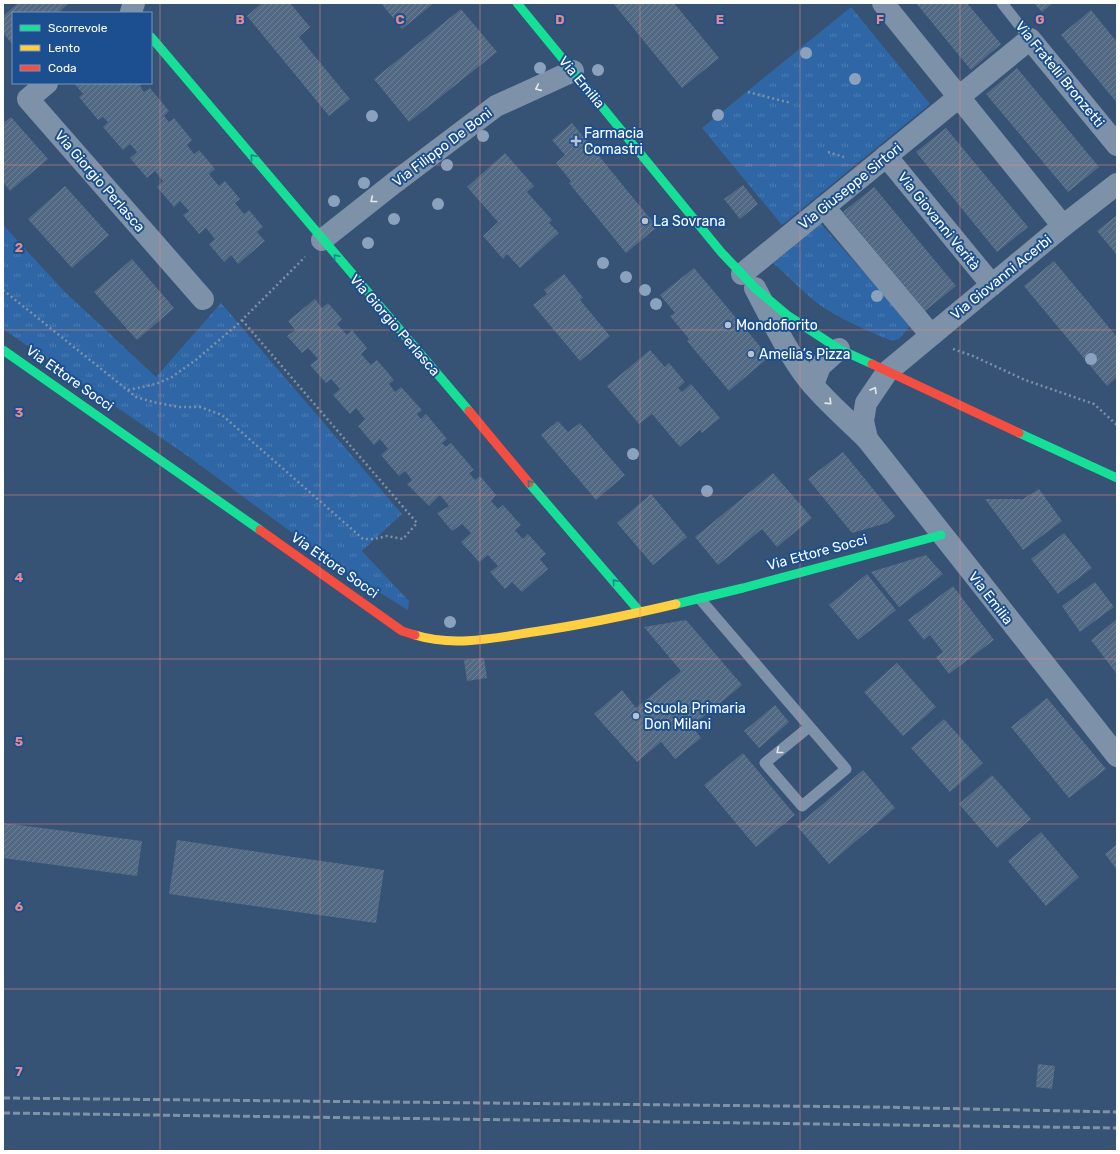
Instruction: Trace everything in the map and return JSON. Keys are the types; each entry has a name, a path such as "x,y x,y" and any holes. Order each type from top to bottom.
{"street":[{"name":"Via Emilia","path":"517,3 721,252 748,281 787,314 839,349 1117,478"},
{"path":"883,3 1064,226"},
{"name":"Via Giorgio Perlasca","path":"152,38 303,215 322,240 640,612"},
{"name":"Via Giuseppe Sirtori","path":"748,281 824,208 1030,39"},
{"name":"Via Fratelli Bronzetti","path":"1030,39 1117,144"},
{"name":"Via Filippo De Boni","path":"322,240 394,183 496,106 573,72"},
{"name":"Via Giorgio Perlasca","path":"46,84 28,99 203,299"},
{"name":"Via Giovanni Verità","path":"886,156 992,285"},
{"name":"Via Giovanni Acerbi","path":"887,372 1117,184"},
{"path":"824,208 927,338"},
{"name":"Via Emilia","path":"748,281 786,346 813,385 867,439 941,535 1117,756"},
{"path":"813,385 820,366 839,349"},
{"name":"Via Ettore Socci","path":"3,350 402,631 429,639 482,639 583,624 700,599 941,535"},
{"name":"Via Emilia","path":"867,439 863,421 866,403 887,372"}],"lane":[{"name":"Via Fratelli Bronzetti","path":"1002,3 1030,39"},
{"path":"700,599 846,769 802,806 765,763 809,727"}],"path":[{"path":"748,92 791,103"},
{"path":"128,391 156,384 172,376 197,359 242,320 322,240"},
{"path":"3,290 136,397 179,407 200,407 222,415 363,539 374,539 387,536 403,539 417,523 242,320"},
{"path":"927,338 973,356 1025,380 1094,404 1117,425"}],"green space":[{"path":"851,7 930,104 782,225 702,128"},
{"path":"820,223 911,325 899,339 892,341 835,315 811,298 773,263"},
{"path":"3,225 64,291 156,377 221,303 402,514 362,551 409,601 408,610 343,570 189,457 3,329"}],"building":[{"path":"18,3 69,3 59,12 12,12 12,44 3,33 3,16"},
{"path":"262,3 290,3 310,27 299,37 350,99 329,116 247,16"},
{"path":"381,3 434,3 402,29"},
{"path":"613,3 674,3 719,58 682,88"},
{"path":"916,3 967,3 1001,44 971,70"},
{"path":"1034,3 1053,3 1042,12"},
{"path":"461,9 497,52 409,122 374,79"},
{"path":"1091,10 1117,42 1117,103 1061,35"},
{"path":"1017,68 1099,167 1068,192 986,94"},
{"path":"75,84 142,84 140,86 144,92 150,88 169,111 164,116 169,122 174,118 192,140 187,145 194,154 199,150 215,169 209,174 219,186 225,181 240,199 235,203 244,214 249,210 263,227 257,232 265,241 238,264 231,255 224,262 209,244 215,239 206,228 199,234 183,215 189,211 180,201 174,207 157,187 163,181 155,171 147,178 130,158 137,152 130,144 123,150 103,127 108,122 103,117 98,120 79,97 83,94"},
{"path":"11,117 48,159 10,191 3,182 3,123"},
{"path":"572,123 657,227 626,253 569,183 571,181 556,163 565,155 552,140"},
{"path":"946,128 1028,227 997,252 916,152"},
{"path":"505,153 534,186 527,192 552,220 549,223 559,233 520,268 507,254 503,259 483,236 498,222 467,187"},
{"path":"743,185 758,204 740,219 724,199"},
{"path":"65,186 109,235 72,268 28,219"},
{"path":"874,187 956,286 925,311 843,212"},
{"path":"1117,215 1117,255 1097,231"},
{"path":"132,259 174,308 137,340 94,292"},
{"path":"1054,261 1117,337 1117,377 1107,386 1024,286"},
{"path":"694,268 769,357 729,391 687,341 689,339 670,316 675,313 660,295"},
{"path":"564,274 583,298 580,300 610,336 580,361 533,305 547,294 544,290"},
{"path":"315,299 322,308 328,303 342,319 337,324 347,335 352,330 367,348 361,354 371,365 377,360 394,380 389,384 395,392 401,387 422,410 417,414 421,419 426,414 447,439 442,443 446,447 451,443 474,470 469,473 475,480 480,476 496,495 491,501 498,509 503,505 521,525 515,530 523,539 528,534 546,554 540,559 548,569 522,592 512,582 505,589 490,572 498,566 488,555 479,562 461,542 471,533 462,524 452,531 437,513 449,506 440,495 429,506 407,484 412,480 405,471 399,476 381,455 388,449 380,439 374,445 358,426 365,419 356,408 350,414 333,395 340,389 331,379 326,383 310,365 318,359 308,348 302,353 287,336 295,330 288,321"},
{"path":"650,350 665,367 669,363 685,382 678,388 682,392 691,384 720,418 702,433 700,430 680,447 652,414 639,424 607,386"},
{"path":"558,421 568,432 580,423 625,475 596,500 541,435"},
{"path":"843,452 895,516 887,523 852,533 808,479"},
{"path":"773,473 812,518 777,547 762,529 718,565 695,537"},
{"path":"1039,489 1062,521 1023,550 985,499 1023,499"},
{"path":"651,494 687,537 653,565 617,523"},
{"path":"1064,533 1092,568 1058,594 1031,559"},
{"path":"926,555 943,574 899,607 871,572"},
{"path":"867,574 896,610 858,640 829,605"},
{"path":"1095,582 1114,607 1080,632 1062,606"},
{"path":"953,586 994,640 949,674 936,657 943,652 930,635 924,640 908,620"},
{"path":"1117,619 1117,672 1116,673 1091,640"},
{"name":"Scuola Primaria Don Milani","path":"686,620 742,685 692,726 701,738 675,759 661,742 637,762 594,714 622,690 636,708 681,671 644,627"},
{"path":"484,658 487,678 467,681 464,660"},
{"path":"897,663 936,707 903,736 864,692"},
{"path":"1047,698 1106,769 1069,798 1011,727"},
{"path":"775,705 789,722 759,748 744,731"},
{"path":"944,719 983,763 950,792 911,748"},
{"path":"743,753 795,815 756,847 704,785"},
{"path":"863,770 895,808 829,864 797,826"},
{"path":"992,775 1031,819 997,848 959,804"},
{"path":"3,823 142,841 137,876 3,858"},
{"path":"1041,832 1079,877 1046,906 1008,861"},
{"path":"177,840 384,870 376,923 169,894"},
{"path":"1117,844 1117,870 1105,854"},
{"path":"1038,1064 1055,1066 1052,1089 1036,1087"}],"railway":[{"path":"3,1098 875,1107 1117,1112"},
{"path":"3,1113 1117,1128"}],"traffic: fast":[{"path":"517,3 721,252 755,288 787,315 839,349 872,364"},
{"path":"152,38 469,411"},
{"path":"3,350 260,530"},
{"path":"1019,433 1117,478"},
{"path":"529,483 640,612"},
{"path":"676,604 743,588 941,535"}],"traffic: slow":[{"path":"415,635 429,639 459,641 489,639 587,623 676,604"}],"traffic: jam":[{"path":"872,364 1019,433"},
{"path":"469,411 529,483"},
{"path":"260,530 402,631 415,635"}],"place":[{"name":"Farmacia Comastri","path":"576,141"},
{"name":"La Sovrana","path":"645,221"},
{"name":"Mondofiorito","path":"728,325"},
{"name":"Amelia’s Pizza","path":"751,354"},
{"name":"Scuola Primaria Don Milani","path":"636,716"}]}
